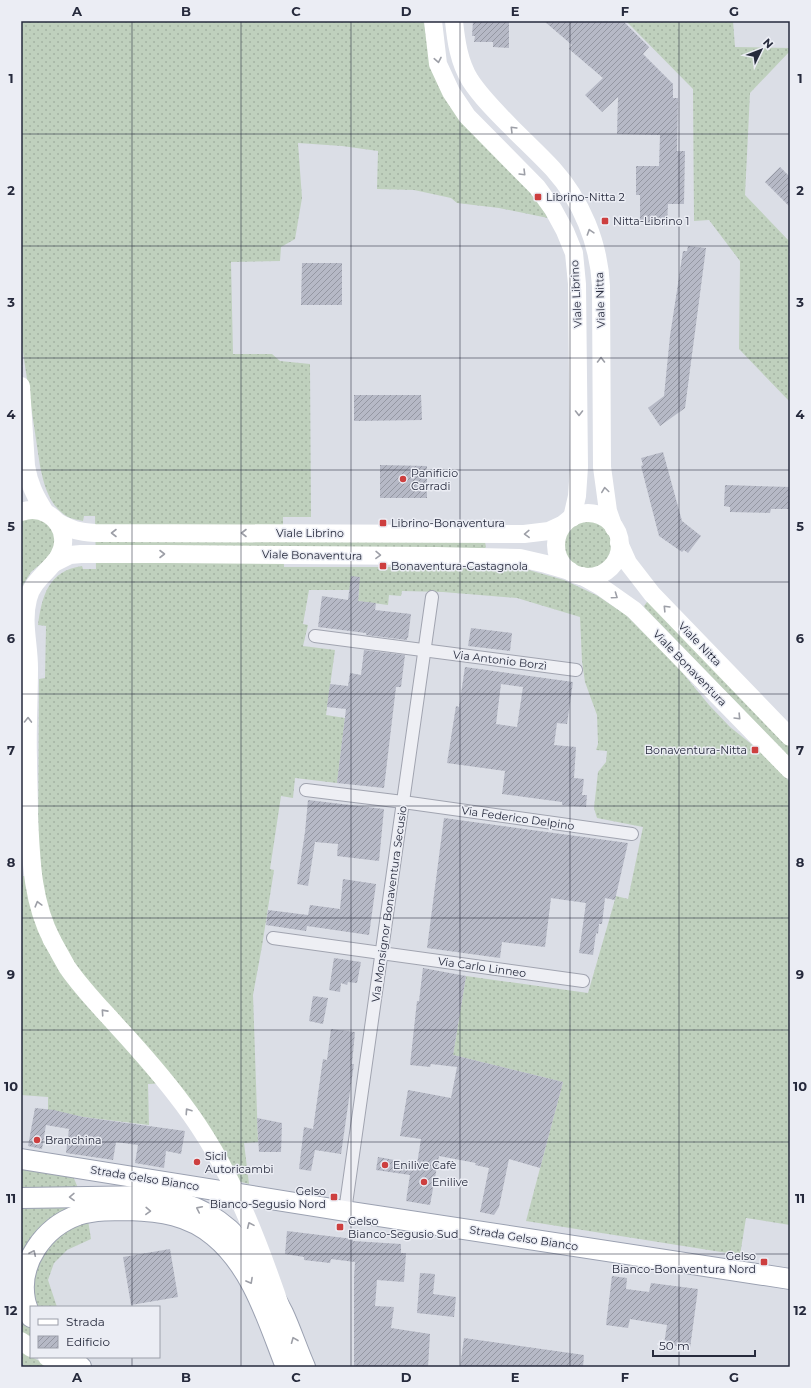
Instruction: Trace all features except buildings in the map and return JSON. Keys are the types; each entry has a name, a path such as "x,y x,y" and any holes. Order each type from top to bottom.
{"main road":[{"name":"Viale Librino","path":"51,517 77,531 95,532 524,534 549,532 568,521 577,496 579,467 577,284 574,253 554,208 537,187 467,116 451,92 438,64 433,21"},
{"name":"Viale Nitta","path":"454,21 455,36 460,57 470,79 493,109 554,170 573,195 587,222 595,247 600,272 602,467 608,511 628,563 652,594 790,737"},
{"path":"21,386 28,478 33,492 62,531 63,545 60,554 54,563 44,572 33,586 28,597 21,648"},
{"path":"21,512 30,510 51,517"},
{"path":"583,514 595,514 606,519 617,536 618,556 614,563 602,574 594,576 576,574 561,562 556,547 558,535 568,521 583,514"},
{"name":"Viale Bonaventura","path":"54,563 70,555 96,554 520,558 546,564 576,574 600,586 634,610 790,770"},
{"path":"25,627 29,666 28,759 30,832 34,885 42,918 67,967 92,999 167,1083 211,1144 228,1176 262,1252 283,1314 305,1367"},
{"path":"21,815 28,759"},
{"name":"Strada Gelso Bianco","path":"21,1159 345,1211 790,1278"},
{"path":"21,1198 154,1196 189,1204 224,1224 237,1237 252,1255 283,1314"},
{"path":"30,1314 25,1300 24,1283 28,1265 35,1248 48,1233 62,1223 79,1215 98,1211 152,1210 167,1213 182,1217 200,1226 226,1247 240,1264 260,1302 286,1367"},
{"path":"50,1358 68,1367"},
{"path":"68,1358 81,1367"}],"street":[{"name":"Via Monsignor Bonaventura Secusio","path":"345,1211 432,597"},
{"name":"Via Antonio Borzì","path":"315,636 576,670"},
{"name":"Via Federico Delpino","path":"306,790 632,834"},
{"name":"Via Carlo Linneo","path":"273,938 582,981"}],"green space":[{"path":"21,21 424,21 429,56 529,188 548,218 499,208 457,203 451,198 414,190 377,189 378,151 342,146 298,143 302,198 295,239 281,247 280,261 231,262 233,354 272,354 280,361 310,364 311,517 283,517 283,539 485,542 486,547 283,548 284,567 490,567 525,569 564,580 598,596 626,615 681,671 709,705 730,727 760,751 790,782 790,1225 746,1218 740,1255 526,1221 563,1082 453,1055 466,976 588,993 616,896 628,899 643,827 597,818 594,808 598,772 606,762 607,751 596,750 598,744 597,715 585,682 582,661 580,617 517,598 443,592 402,591 401,596 389,595 388,605 358,601 359,590 309,590 303,624 308,625 303,646 335,650 326,715 345,718 337,783 295,778 293,798 281,796 270,869 274,870 253,995 258,1142 244,1143 249,1184 222,1177 175,1083 148,1084 149,1125 83,1117 48,1110 48,1097 21,1095 21,894 23,876 27,876 47,909 38,864 39,679 45,678 46,626 38,625 45,595 54,579 61,573 82,566 83,569 96,569 95,516 84,516 83,521 68,517 56,507 48,494 43,480 21,339"},
{"path":"626,21 733,21 735,47 790,48 790,51 750,93 745,195 790,242 790,402 739,349 740,261 709,220 694,221 693,89"},
{"path":"38,517 53,528 55,543 50,556 31,572 21,588 21,520"},
{"path":"583,521 593,521 605,528 612,540 612,550 605,562 593,569 583,569 575,565 568,558 564,550 564,540 568,532 575,525"},
{"path":"647,602 650,602 790,745 790,758 645,608 644,606"},
{"path":"21,1169 73,1176 86,1208 91,1239 67,1250 54,1263 48,1280 57,1306 30,1306 30,1340 21,1345"},
{"path":"21,1351 30,1356 30,1358 53,1367 21,1367"}],"place":[{"name":"Librino-Nitta 2","path":"538,197"},
{"name":"Nitta-Librino 1","path":"605,221"},
{"name":"Panificio Carradi","path":"403,479"},
{"name":"Librino-Bonaventura","path":"383,523"},
{"name":"Bonaventura-Castagnola","path":"383,566"},
{"name":"Bonaventura-Nitta","path":"755,750"},
{"name":"Branchina","path":"37,1140"},
{"name":"Sicil Autoricambi","path":"197,1162"},
{"name":"Enilive Cafè","path":"385,1165"},
{"name":"Enilive","path":"424,1182"},
{"name":"Gelso Bianco-Segusio Nord","path":"334,1197"},
{"name":"Gelso Bianco-Segusio Sud","path":"340,1227"},
{"name":"Gelso Bianco-Bonaventura Nord","path":"764,1262"}]}
